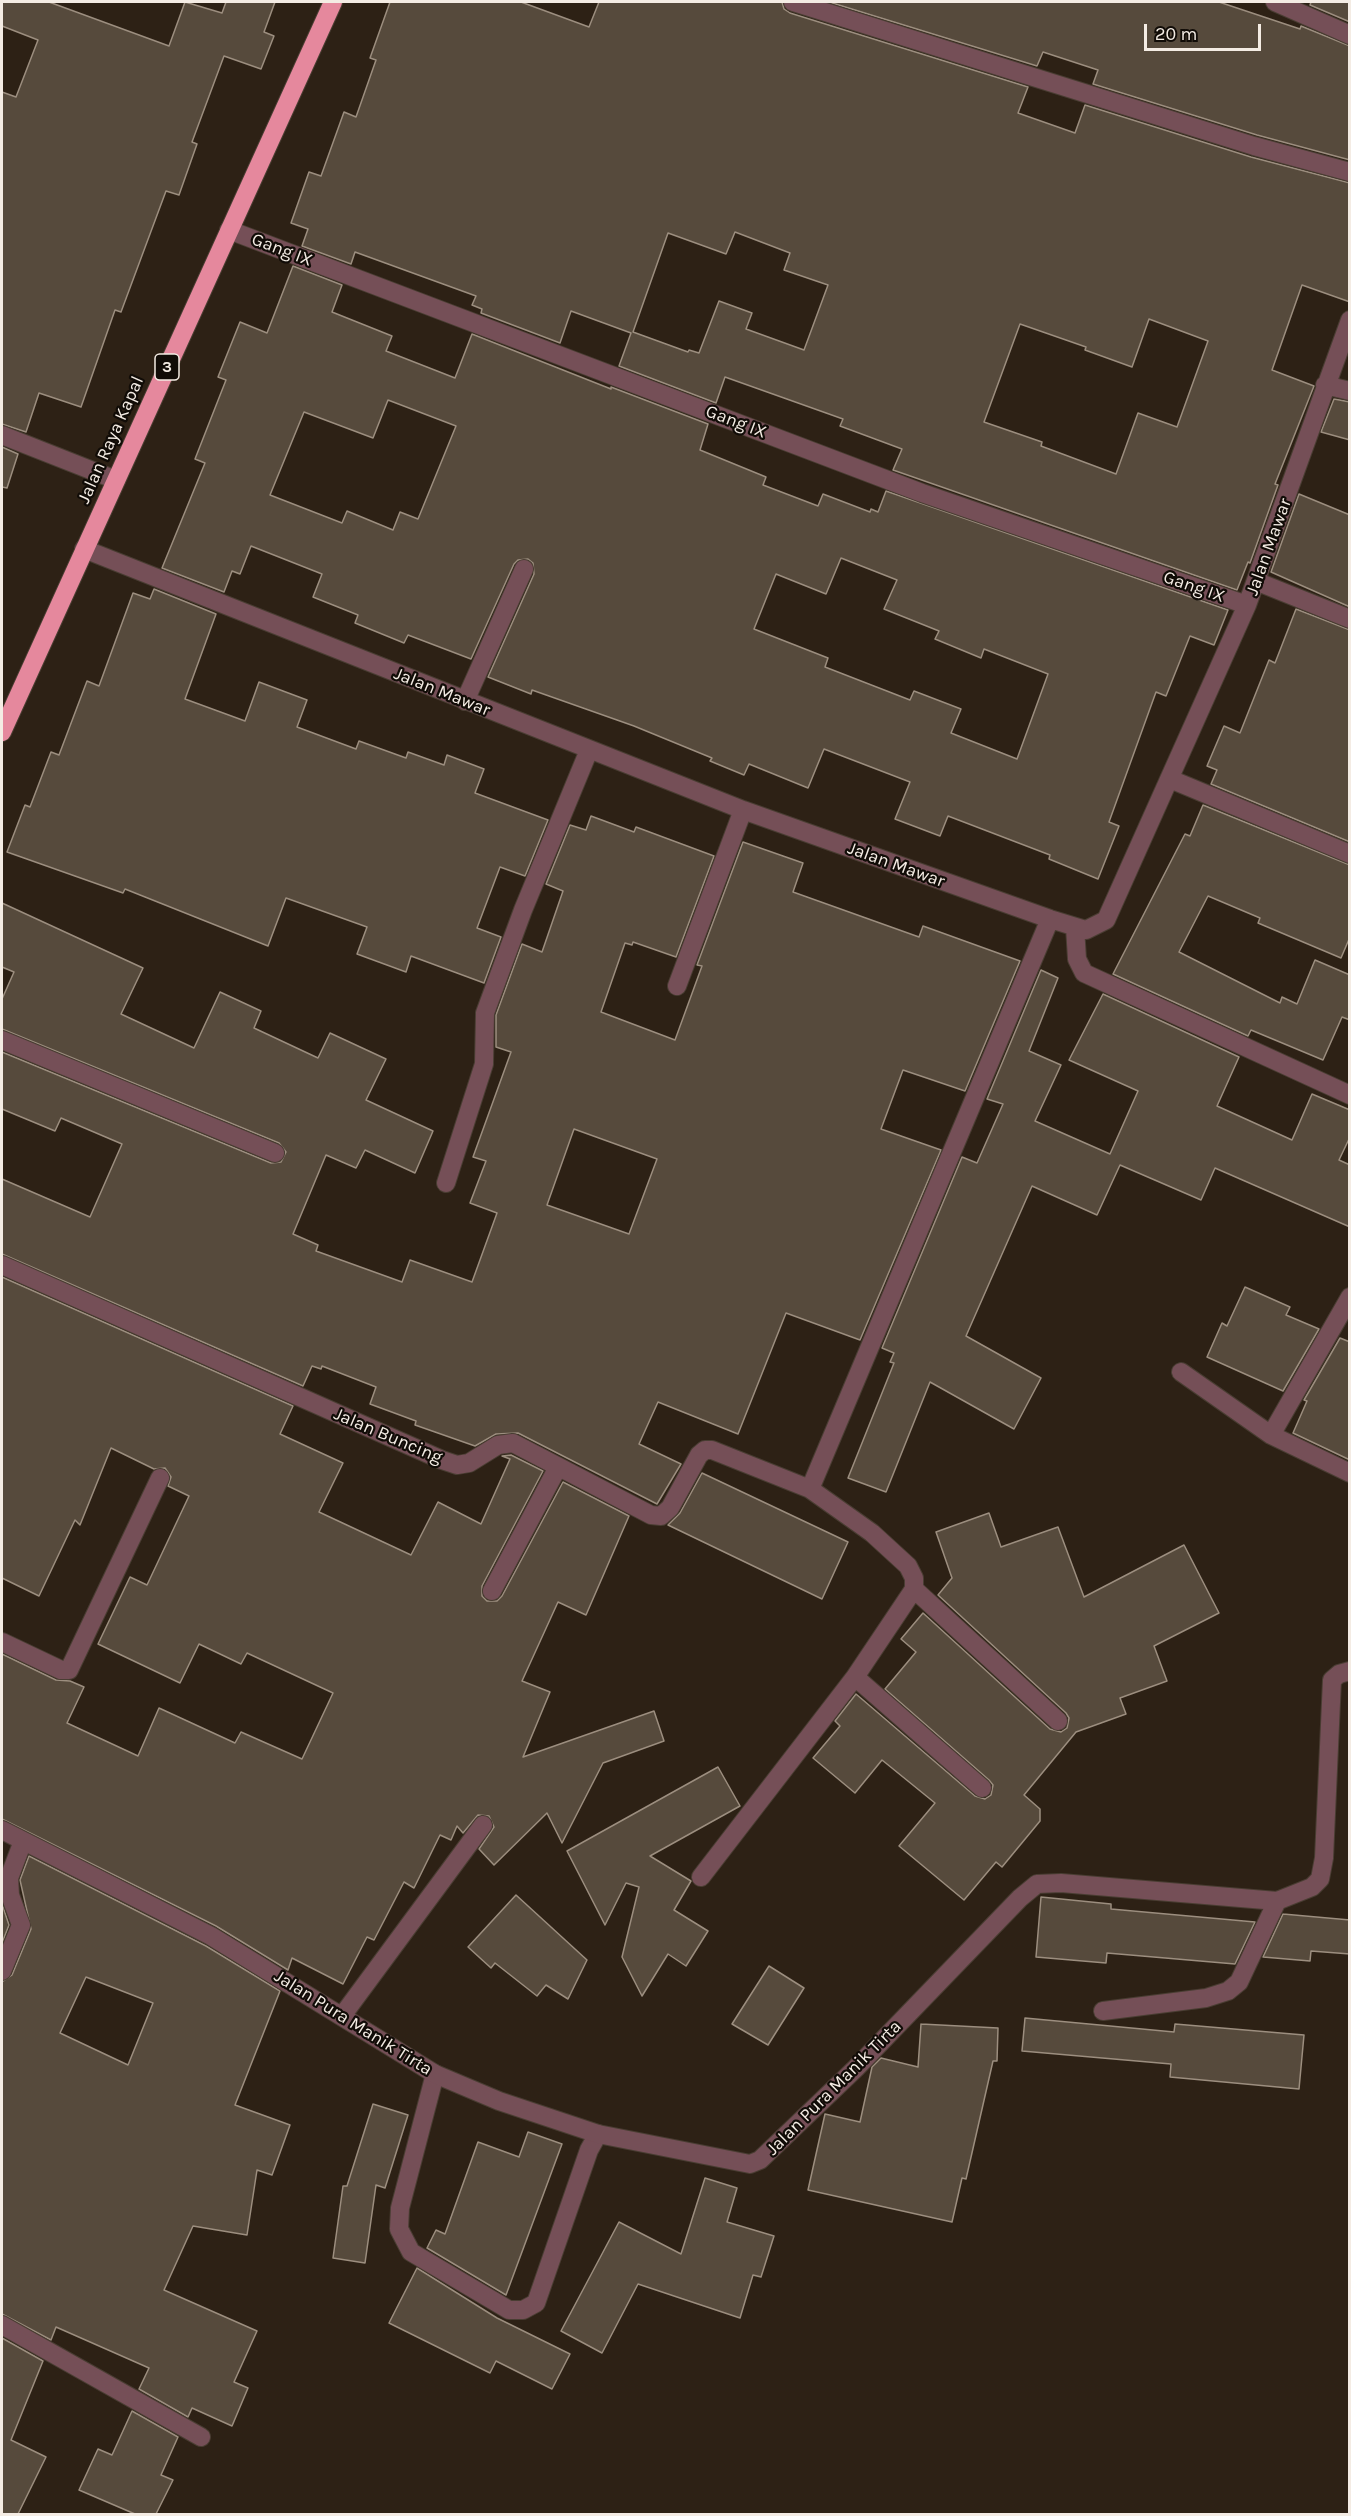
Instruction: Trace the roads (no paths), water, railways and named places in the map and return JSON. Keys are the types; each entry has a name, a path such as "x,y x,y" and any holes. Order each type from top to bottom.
{"highway":[{"name":"Jalan Raya Kapal","path":"2,732 333,2"}],"street":[{"path":"793,2 1254,147 1350,172"},
{"path":"1275,2 1350,35"},
{"name":"Gang IX","path":"229,230 922,493 1247,605"},
{"name":"Jalan Mawar","path":"84,549 742,810 1086,930 1106,920 1258,582 1325,385 1350,320"},
{"path":"1325,385 1350,391"},
{"path":"2,435 116,480"},
{"path":"465,701 524,569"},
{"path":"1258,582 1350,619"},
{"path":"446,1183 484,1064 485,1013 523,910 589,750"},
{"path":"1170,779 1350,854"},
{"path":"677,986 742,810"},
{"path":"701,1877 855,1677 914,1589 914,1578 908,1566 872,1533 810,1489 1050,919"},
{"path":"1075,927 1077,959 1084,974 1350,1095"},
{"path":"2,1040 275,1153"},
{"name":"Jalan Buncing","path":"2,1265 457,1465 469,1463 498,1445 513,1443 651,1515 661,1516 670,1508 699,1455 705,1450 810,1489"},
{"path":"1270,1435 1350,1297"},
{"path":"1181,1372 1270,1435 1350,1473"},
{"path":"492,1591 558,1467"},
{"path":"2,1642 60,1670 69,1670 160,1478"},
{"path":"914,1589 1058,1720"},
{"name":"Jalan Pura Manik Tirta","path":"2,1830 211,1936 342,2016 398,2054 435,2074 499,2101 598,2134 750,2164 760,2160 856,2068 1020,1898 1037,1884 1061,1883 1277,1901 1298,1895 1320,1879 1324,1858 1330,1691 1332,1680 1339,1674 1350,1671"},
{"path":"855,1677 982,1788"},
{"path":"342,2016 483,1825"},
{"path":"2,1971 21,1925 10,1895 9,1878 23,1841"},
{"path":"1103,2011 1206,1998 1228,1991 1239,1982 1277,1901"},
{"path":"435,2074 400,2208 399,2229 411,2252 509,2310 523,2310 536,2303 589,2151 598,2134"},
{"path":"2,2325 201,2437"}]}
